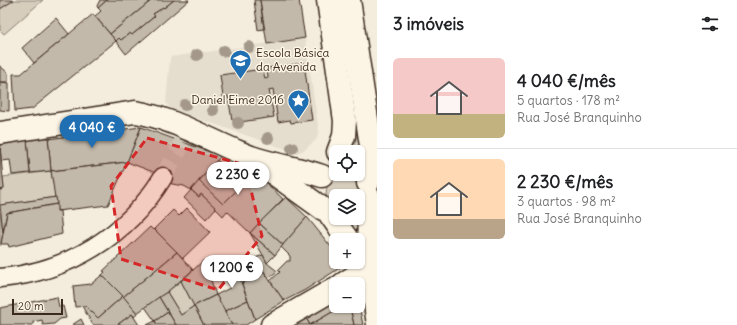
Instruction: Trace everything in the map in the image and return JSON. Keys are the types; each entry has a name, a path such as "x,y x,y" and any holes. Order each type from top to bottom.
{"street":[{"path":"328,0 345,121 344,136 340,145"},
{"path":"349,0 373,160 367,191 372,264 372,304 376,325"},
{"path":"0,133 135,112 145,113 186,136 252,157 329,164"},
{"path":"252,157 329,212"},
{"path":"329,170 317,193 318,201 329,211"},
{"path":"0,278 36,273 61,265 90,250 142,207 163,178"},
{"path":"353,277 372,264"},
{"path":"272,325 329,293"},
{"path":"365,298 372,304"}],"highlighted area":[{"path":"147,138 245,165 262,236 218,290 121,259 111,186"}],"shaded area":[{"path":"14,0 43,0 4,34 0,30 0,9"},
{"path":"339,0 361,141 361,145 346,145"},
{"name":"Escola Básica da Avenida","path":"305,38 319,132 316,140 304,150 297,153 171,109 166,103 170,57"},
{"path":"51,171 56,197 0,205 0,190 4,189 3,177"},
{"path":"331,181 355,181 359,189 329,189 329,201 326,195 328,184"},
{"path":"0,212 3,232 0,246"},
{"path":"181,281 194,306 181,315 167,292"}],"building":[{"path":"0,0 14,0 0,9"},
{"path":"100,0 107,0 98,8 97,6"},
{"path":"107,0 152,0 110,34 95,16 101,11 98,8"},
{"path":"152,0 174,0 153,14 155,16 132,35 130,33 121,40 119,38 116,41 110,34"},
{"path":"174,0 189,0 126,54 116,41 119,38 121,40 130,33 132,35 155,16 153,14"},
{"path":"254,0 260,0 264,29 258,30"},
{"path":"260,0 299,0 305,38 267,44"},
{"path":"93,14 116,41 32,109 15,111 13,74 21,74"},
{"path":"56,18 69,34 34,63 22,48"},
{"path":"304,63 312,120 291,123 290,120 278,122 273,89 269,90 274,117 240,122 239,118 232,120 228,96 223,97 220,75 263,69 265,79 268,78 267,68"},
{"path":"0,66 8,73 8,82 0,82"},
{"path":"0,82 9,83 9,111 0,110"},
{"path":"141,127 221,156 191,190 184,186 172,184 161,175 127,162"},
{"path":"141,127 127,162 51,171 48,139"},
{"path":"48,136 51,171 30,173 27,139"},
{"path":"27,139 30,173 12,175 10,160 1,161 0,142"},
{"path":"0,147 4,189 0,190"},
{"path":"217,160 244,185 253,176 256,179 259,176 283,199 250,233 227,211 223,216 201,194 199,197 191,190"},
{"path":"127,162 108,205 57,211 51,171"},
{"path":"213,165 238,189 223,204 199,181"},
{"path":"191,190 199,197 201,194 216,208 206,219 184,198"},
{"path":"56,197 57,204 7,213 3,232 0,205"},
{"path":"286,197 307,217 283,245 259,223"},
{"path":"57,204 57,211 60,211 62,234 9,247 8,244 1,244 7,213"},
{"path":"187,208 210,232 183,258 154,229 173,210 179,216"},
{"path":"307,217 329,244 329,269 338,269 305,290 284,301 270,281 280,272 278,270 287,261 290,261 290,256 281,247"},
{"path":"259,223 283,245 275,255 250,233"},
{"path":"150,227 153,230 154,229 177,252 123,297 102,275 105,272 103,271"},
{"path":"250,233 275,255 267,263 263,255"},
{"path":"177,252 193,270 167,292 137,313 123,297"},
{"path":"263,255 267,263 277,271 269,278 262,269 242,284 234,263 250,260"},
{"path":"204,260 216,295 194,306 181,281"},
{"path":"234,263 248,300 225,311 216,295 230,288 221,267"},
{"path":"262,269 284,301 255,319 242,284"},
{"path":"102,275 123,296 98,318 86,306 75,307 73,286 91,284"},
{"path":"167,292 181,315 194,306 204,325 176,325 159,297"},
{"path":"216,295 232,325 204,325 194,306"},
{"path":"123,296 137,313 134,317 132,314 117,325 93,325 82,306 86,306 98,318"},
{"path":"57,297 59,307 63,306 66,318 60,319 54,324 43,325 42,320 33,322 33,325 0,325 0,308"},
{"path":"159,297 168,312 155,321 145,307"},
{"path":"248,300 255,319 246,325 232,325 225,311"},
{"path":"329,304 329,313 331,313 310,325 306,318"},
{"path":"168,312 176,325 157,325 155,321"},
{"path":"331,313 351,313 354,325 310,325"},
{"path":"351,313 361,313 363,325 354,325"},
{"path":"132,314 139,325 117,325"},
{"path":"306,318 310,325 293,325"},
{"path":"81,319 84,325 72,325"},
{"path":"155,321 157,325 147,325"}],"tunnel":[{"path":"163,177 183,142"}],"place":[{"name":"Escola Básica da Avenida","path":"240,80"},
{"name":"Daniel Eime 2016","path":"299,120"}]}
